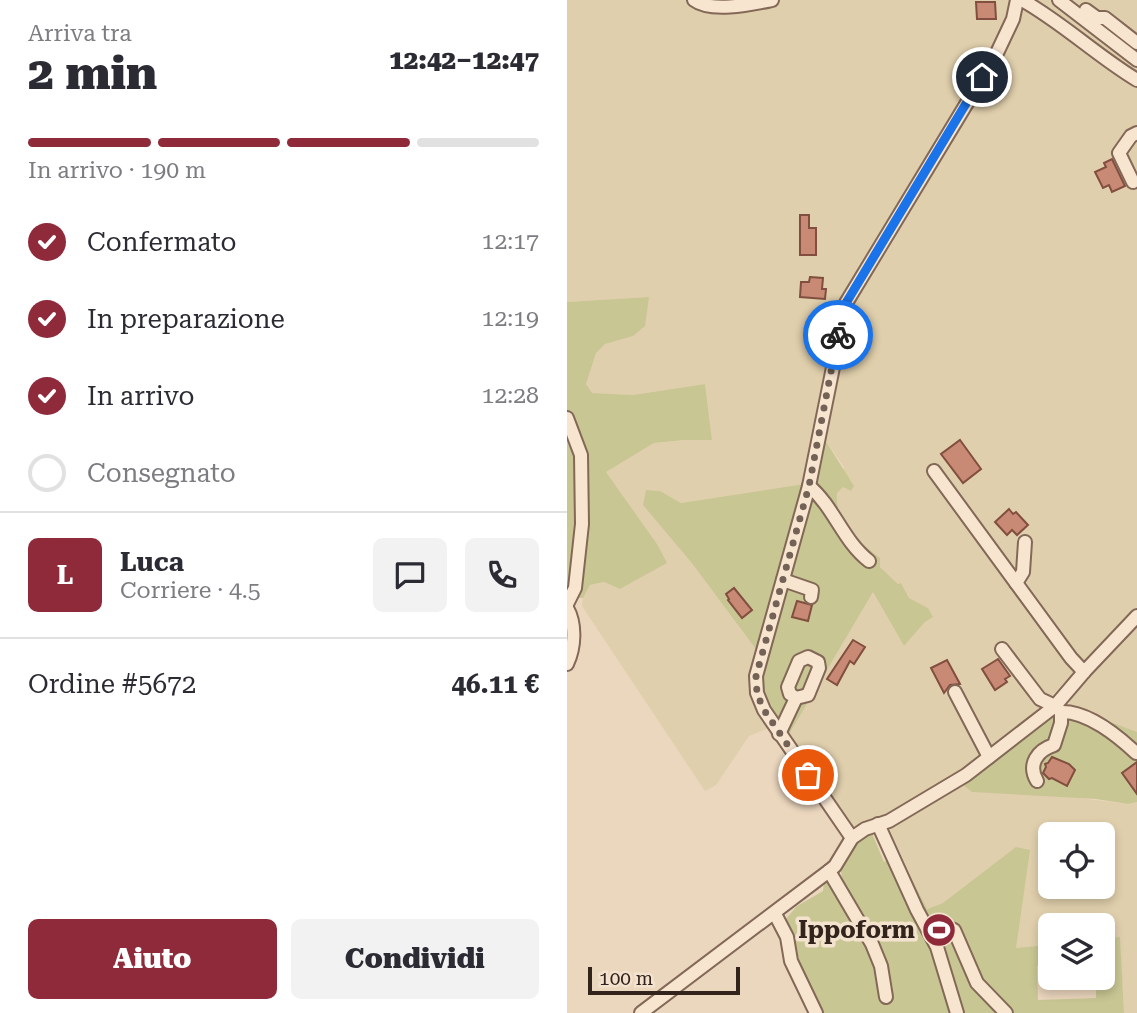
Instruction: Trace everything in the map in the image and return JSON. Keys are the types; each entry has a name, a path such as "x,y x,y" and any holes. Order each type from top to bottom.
{"street":[{"path":"694,0 697,3 719,6 748,5 772,0"},
{"path":"852,838 764,710 757,694 756,676 809,486 846,303 996,55 1020,0 1049,15 1111,65 1137,80"},
{"path":"1059,0 1137,60"},
{"path":"1072,0 1097,19 1111,14 1137,33"},
{"path":"1105,18 1137,43"},
{"path":"1133,182 1119,153 1131,136 1137,133"},
{"path":"567,418 581,455 582,524 575,588 567,606 573,618 571,656 567,664"},
{"path":"934,471 1084,672"},
{"path":"809,486 818,494 856,550 869,561"},
{"path":"1016,583 1023,572 1025,542"},
{"path":"783,580 812,590 811,597"},
{"path":"641,1013 829,871 852,838 966,775 1058,709 1084,672 1137,617"},
{"path":"1003,649 1040,699 1117,734 1136,752"},
{"path":"955,692 989,757"},
{"path":"779,734 796,698"},
{"path":"1037,781 1033,775 1033,762 1045,748 1054,745 1061,723 1058,709"},
{"path":"878,824 937,947 957,1013"},
{"path":"829,871 872,944 881,966 886,997"},
{"path":"775,914 787,937 791,961 816,1013"},
{"path":"930,933 946,927 954,930 977,983 1006,1013"}],"shaded area":[{"path":"567,0 1014,0 1009,19 992,52 840,303 832,332 804,484 681,503 660,491 646,490 691,562 758,652 763,716 769,728 749,736 716,785 705,791 582,606 590,585 604,582 620,589 666,563 657,544 606,472 654,443 712,440 705,384 633,395 591,393 586,384 596,353 605,344 633,336 649,297 567,302"},
{"path":"1021,0 1137,0 1137,607 1036,712 965,771 891,814 850,829 788,736 873,592 904,646 925,622 928,608 909,598 901,583 898,584 880,567 858,541 836,506 837,492 843,487 844,467 825,440 849,306"},
{"path":"649,297 645,326 633,336 605,344 596,353 586,384 592,393 633,395 705,384 712,440 654,443 606,472 657,544 667,563 620,589 604,582 590,585 583,598 567,597 567,302"},
{"path":"825,440 854,486 851,491 843,487 837,493 839,513 844,522 856,538 880,558 880,567 898,584 901,583 909,598 928,608 933,617 925,622 904,646 873,592 788,736 785,726 779,720 774,723 765,709 758,652 691,562 643,505 646,490 660,491 681,503 804,484 809,458"},
{"path":"1137,625 1137,732 1069,706 1071,693"},
{"path":"1069,706 1137,732 1137,802 1128,804 1096,799 972,792 962,784 1051,716 1057,722 1067,724"},
{"path":"962,784 1128,804 1137,802 1137,1013 1124,1013 1120,938 1115,938 1115,913 1038,913 1038,946 1015,949 943,903 926,909 889,828"},
{"path":"871,831 884,862 899,853 927,909 943,903 1016,847 1030,850 1016,948 1038,946 1038,1000 1096,998 1096,990 1115,990 1115,938 1120,937 1124,1013 818,1013 793,962 785,920 797,906 823,891 824,884 828,882 829,887 835,889 842,883 841,866 851,845"}],"building":[{"path":"976,2 995,2 996,19 977,19"},
{"path":"1112,159 1125,186 1112,192 1109,185 1103,188 1095,172 1106,167 1104,163"},
{"path":"800,215 809,215 809,228 816,228 816,255 800,255"},
{"path":"810,277 823,278 825,299 800,297 801,282 809,282"},
{"path":"960,440 981,469 963,483 941,454"},
{"path":"1009,509 1013,514 1016,512 1028,525 1017,535 1012,530 1007,535 995,522"},
{"path":"734,588 752,610 742,618 726,594"},
{"path":"797,601 812,605 808,621 792,617"},
{"path":"853,640 865,647 854,664 850,661 837,685 827,679"},
{"path":"998,659 1010,676 1005,679 1007,682 995,690 982,669"},
{"path":"947,660 960,684 950,685 944,693 931,668"},
{"path":"1052,757 1069,764 1075,770 1067,786 1049,779 1043,773 1045,764"},
{"path":"1137,762 1137,794 1122,773"}],"way so far":[{"path":"808,775 764,710 757,694 756,676 809,486 838,335"}],"place":[{"name":"Ippoform","path":"939,930"}],"route":[{"path":"838,335 846,303 982,77"}]}
